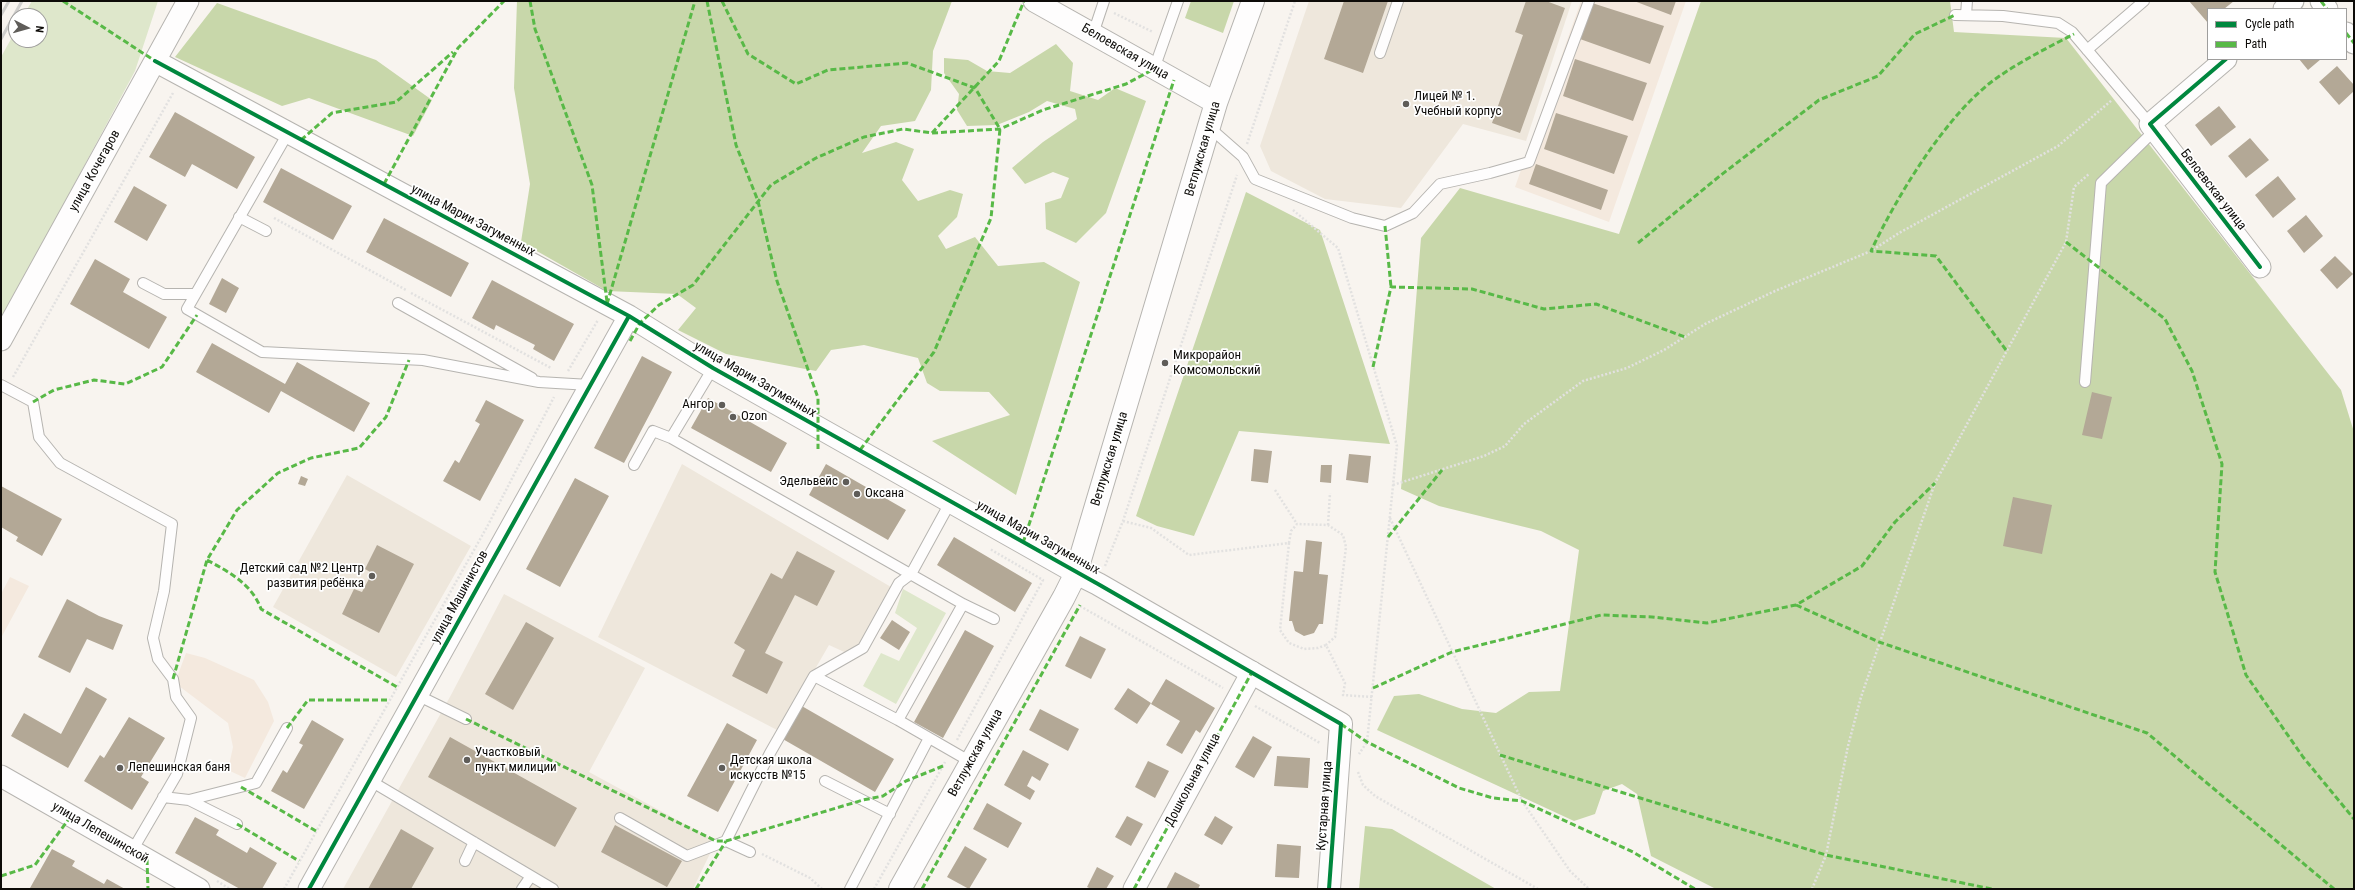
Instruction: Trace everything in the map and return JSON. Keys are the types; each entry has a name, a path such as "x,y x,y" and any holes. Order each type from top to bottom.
{"main road":[{"name":"Ветлужская улица","path":"900,889 1076,573 1210,128 1216,102 1252,1"},
{"name":"улица Марии Загуменных","path":"1076,573 1098,584 1341,724"},
{"name":"Кустарная улица","path":"1329,889 1346,758 1341,724"}],"street":[{"name":"улица Кочегаров","path":"1,340 188,1"},
{"name":"Белоевская улица","path":"1034,1 1154,69 1216,102"},
{"path":"2285,8 2293,1"},
{"path":"2347,34 2354,43"},
{"path":"2150,124 2225,60"},
{"name":"улица Марии Загуменных","path":"150,70 288,132 602,313 628,316 713,368 951,501 1076,573"},
{"name":"Белоевская улица","path":"2150,124 2260,267"},
{"name":"улица Машинистов","path":"309,889 628,316"},
{"name":"Дошкольная улица","path":"1134,889 1252,672"},
{"name":"улица Лепешинской","path":"1,776 199,889"}],"lane":[{"path":"1154,69 1178,1"},
{"path":"1380,53 1398,1"},
{"path":"1210,128 1243,157 1255,179 1352,218 1385,226 1413,213 1440,184 1490,173 1528,162 1589,1"},
{"path":"1966,15 1967,1"},
{"path":"2087,50 2144,1"},
{"path":"1093,34 1103,4"},
{"path":"1955,15 2003,16 2058,23 2072,32 2121,92 2150,124 2152,133 2101,183 2085,382"},
{"path":"288,132 187,309 262,352 423,360 539,382 590,385"},
{"path":"240,217 266,231"},
{"path":"143,283 164,294 195,294"},
{"path":"398,304 539,382"},
{"path":"671,438 713,368"},
{"path":"4,386 33,402 39,437 60,463 172,524 164,591 153,638 158,659 173,679 176,697 191,718 177,774 132,851"},
{"path":"634,465 653,431 671,438 963,604 994,619"},
{"path":"620,818 688,856 726,841 770,753 814,676 863,648 899,583 911,574 951,501"},
{"path":"898,720 963,604"},
{"path":"814,676 898,720 971,762"},
{"path":"417,695 466,719"},
{"path":"189,800 256,783 287,728"},
{"path":"850,889 930,738"},
{"path":"369,780 549,888"},
{"path":"825,781 890,814"},
{"path":"163,797 189,800 237,824"},
{"path":"726,841 750,852"},
{"path":"465,861 474,842"},
{"path":"522,889 531,876"}],"path":[{"path":"1098,584 1123,520 1295,1"},
{"path":"1103,4 1166,38"},
{"path":"150,70 172,93 179,97"},
{"path":"1393,485 1484,456 1505,446 1524,424 1583,381 1627,368 1664,350 1705,324 1775,291 1871,252 1899,233 2058,146 2121,92"},
{"path":"4,386 172,93"},
{"path":"1812,889 1826,855 1848,746 1861,697 1935,482 2066,242 2074,187 2091,172"},
{"path":"1290,208 1338,248 1396,446 1367,742 1346,758"},
{"path":"590,317 602,313"},
{"path":"602,313 618,334"},
{"path":"284,889 488,525 561,383 602,313"},
{"path":"1275,490 1297,524"},
{"path":"1328,525 1330,493"},
{"path":"1390,517 1522,802 1570,871 1589,889"},
{"path":"1123,520 1151,528 1188,555 1289,543"},
{"path":"1297,524 1328,525 1343,535 1346,547 1335,637 1326,645 1318,648 1304,649 1289,643 1280,630 1289,543 1292,531 1297,524"},
{"path":"874,889 952,750 1043,580 989,548"},
{"path":"1080,605 1346,758 1363,785 1376,796 1538,889"},
{"path":"1326,645 1345,683 1343,695 1372,697"},
{"path":"760,853 810,878 822,889"}],"shaded area":[{"name":"Лицей № 1. Учебный корпус","path":"1309,1 1572,1 1526,141 1463,124 1401,208 1325,199 1271,171 1260,146"},
{"path":"1581,1 1686,1 1609,222 1515,187"},
{"path":"682,464 891,587 853,656 829,645 779,731 598,637"},
{"name":"Детский сад №2 Центр развития ребёнка","path":"347,475 471,546 396,677 273,607"},
{"path":"10,577 29,586 1,638 1,594"},
{"path":"504,594 645,668 589,772 716,841 693,889 343,889 451,695"},
{"path":"186,653 205,658 254,680 268,702 274,721 245,778 228,770 233,747 228,723 175,683"}],"green space":[{"path":"32,1 158,1 135,71 1,321 1,57 8,44 8,48 48,48 48,8 28,8"},
{"path":"517,1 952,1 933,51 931,90 915,121 881,126 862,153 896,142 914,149 902,180 918,201 950,190 963,194 957,217 938,236 946,249 975,237 998,266 1044,262 1080,282 1016,495 932,441 1010,415 989,392 940,391 927,383 918,358 864,345 831,350 816,371 726,354 678,330 696,308 677,294 607,291 521,242 530,184 514,88"},
{"path":"1191,1 1234,1 1223,33 1185,18"},
{"path":"1701,1 1950,1 1954,32 2066,38 2341,390 2354,432 2354,889 1716,889 1651,856 1637,794 1622,784 1603,791 1595,814 1574,821 1377,730 1394,696 1419,694 1462,709 1496,713 1529,692 1560,691 1579,550 1541,531 1439,506 1401,489 1421,238 1460,188 1619,234"},
{"path":"217,3 376,60 432,100 413,136 309,98 282,106 175,57"},
{"path":"1056,44 1073,63 1070,91 1098,100 1115,88 1146,101 1106,213 1076,243 1046,229 1045,203 1061,198 1069,178 1053,172 1025,184 1012,168 1043,142 1077,119 1075,109 1047,101 1029,112 997,125 967,126 957,110 959,94 944,73 944,58 968,60 987,71 1010,73"},
{"path":"1246,192 1320,230 1390,444 1239,431 1194,536 1157,526 1136,516"},
{"path":"903,589 946,613 896,704 863,686 881,653 899,661 917,628 895,613"},
{"path":"1365,826 1392,829 1496,889 1359,889"}],"building":[{"path":"1344,1 1388,1 1363,73 1324,59"},
{"path":"1526,1 1546,1 1565,8 1520,133 1492,123 1523,35 1515,32"},
{"path":"1634,1 1676,1 1671,15"},
{"path":"2189,1 2234,1 2225,8 2207,8 2207,22"},
{"path":"1592,3 1664,26 1650,64 1580,39"},
{"path":"1575,59 1647,83 1633,121 1563,96"},
{"path":"2300,60 2320,60 2308,70"},
{"path":"2337,66 2354,85 2354,91 2339,105 2319,82"},
{"path":"2219,106 2236,127 2211,146 2195,125"},
{"path":"175,112 255,157 237,189 192,164 185,177 149,157"},
{"path":"1556,113 1628,136 1614,174 1544,149"},
{"path":"2250,138 2269,160 2246,178 2228,156"},
{"path":"1536,164 1608,190 1601,210 1529,184"},
{"path":"281,168 352,206 333,240 263,202"},
{"path":"2278,176 2296,199 2273,218 2255,195"},
{"path":"134,186 167,205 147,241 114,222"},
{"path":"2306,215 2323,236 2304,253 2287,231"},
{"path":"384,218 469,263 451,297 366,252"},
{"path":"2335,256 2353,274 2337,289 2320,270"},
{"path":"95,259 130,279 123,292 167,317 149,349 70,304"},
{"path":"222,278 239,288 226,313 209,304"},
{"path":"492,280 574,324 554,361 533,349 535,345 496,325 494,330 472,318"},
{"path":"212,343 285,384 297,362 370,403 354,432 281,391 269,413 196,372"},
{"path":"642,356 672,372 624,463 594,448"},
{"path":"2092,392 2112,397 2102,439 2082,435"},
{"path":"708,398 787,443 771,472 691,428"},
{"path":"486,400 524,420 480,501 443,481 455,460 459,463 480,424 475,421"},
{"path":"1254,449 1272,451 1268,483 1251,481"},
{"path":"1349,454 1371,456 1368,483 1346,480"},
{"path":"826,464 906,510 888,540 809,495"},
{"path":"1321,465 1332,465 1331,483 1320,482"},
{"path":"301,476 308,479 305,486 298,484"},
{"path":"575,478 609,496 560,587 526,569"},
{"path":"1,486 62,519 42,556 16,541 18,537 1,527"},
{"path":"2013,497 2052,505 2042,554 2003,546"},
{"path":"954,537 1032,583 1015,612 937,565"},
{"path":"1306,540 1322,542 1319,574 1328,575 1323,624 1319,624 1314,633 1304,636 1295,631 1292,621 1289,621 1294,571 1303,572"},
{"path":"377,545 414,564 379,633 342,614 354,589 362,592 372,573 365,569"},
{"path":"797,551 835,571 817,606 795,595 765,653 783,662 767,694 732,676 745,650 734,643 771,573 782,579"},
{"path":"67,599 99,616 123,625 113,650 87,639 70,673 38,657"},
{"path":"892,620 910,632 899,650 880,638"},
{"path":"526,622 554,638 513,710 485,694"},
{"path":"965,630 994,646 943,738 914,722"},
{"path":"1080,636 1106,649 1091,679 1065,666"},
{"path":"1166,679 1215,708 1200,733 1196,730 1182,754 1166,745 1180,721 1151,704"},
{"path":"86,687 107,699 68,768 11,736 24,713 61,734"},
{"path":"1128,688 1151,703 1137,724 1114,709"},
{"path":"800,705 894,759 875,792 781,738"},
{"path":"1040,709 1079,729 1068,751 1029,730"},
{"name":"Лепешинская баня","path":"129,717 165,738 141,777 149,782 132,810 84,781 100,755 104,758"},
{"path":"312,720 344,739 304,809 271,791 283,770 287,773 303,745 299,743"},
{"name":"Детская школа искусств №15","path":"727,723 757,740 718,812 687,796"},
{"path":"1253,736 1272,747 1254,778 1235,767"},
{"path":"450,737 577,808 555,847 428,777"},
{"path":"1023,750 1049,764 1040,781 1032,776 1027,786 1035,791 1030,800 1004,785"},
{"path":"1277,756 1310,758 1308,788 1274,786"},
{"path":"1148,761 1169,771 1155,798 1135,787"},
{"path":"987,803 1022,823 1008,848 973,829"},
{"path":"1127,816 1143,824 1131,846 1115,837"},
{"path":"1215,816 1233,827 1222,845 1204,835"},
{"path":"195,817 219,830 216,835 247,853 250,847 277,863 262,889 240,889 175,853"},
{"path":"615,825 682,861 667,887 601,852"},
{"path":"401,829 434,848 411,889 368,889"},
{"path":"1277,844 1301,846 1299,878 1275,877"},
{"path":"965,846 987,859 969,889 947,877"},
{"path":"52,849 75,861 72,866 104,884 107,879 125,889 30,888"},
{"path":"1097,867 1114,876 1106,889 1091,889 1087,887"},
{"path":"1175,872 1200,885 1198,889 1166,889"}],"railway":[{"path":"1,15 9,1"},
{"path":"1,39 22,1"}],"marked path":[{"path":"63,1 155,61"},
{"path":"384,184 458,48 504,1"},
{"path":"530,1 535,29 592,185 607,302"},
{"path":"607,304 695,1"},
{"path":"707,1 736,145 758,201 777,281 818,398 818,449"},
{"path":"722,1 748,54 796,84 828,70 907,63 975,88 1000,129 991,218 934,352 860,450"},
{"path":"932,133 999,61 1024,1"},
{"path":"2321,1 2326,8"},
{"path":"1638,243 1721,175 1819,100 1878,76 1915,34 1955,15"},
{"path":"2006,350 1936,256 1871,251 1907,184 1938,138 1955,117 1990,83 2010,69 2074,34"},
{"path":"2347,34 2354,43"},
{"path":"301,140 332,113 396,102 453,52"},
{"path":"630,341 640,323 659,305 693,285 771,185 816,158 864,137 903,129 932,133 1000,129 1043,110 1126,84 1154,69"},
{"path":"1023,543 1174,80"},
{"path":"1385,226 1391,287"},
{"path":"2066,242 2165,319 2192,371 2222,464 2215,572 2246,675 2303,757 2354,819"},
{"path":"1373,367 1391,287 1472,289 1544,309 1596,304 1685,337"},
{"path":"33,402 54,390 94,380 125,384 162,367 197,315"},
{"path":"173,679 207,560 237,510 278,473 311,458 359,448 386,417 409,360"},
{"path":"1388,537 1442,470"},
{"path":"1373,688 1452,652 1601,615 1652,617 1707,623 1796,605 1862,566 1895,522 1935,483"},
{"path":"207,560 231,574 246,586 252,592 261,609 397,687"},
{"path":"922,889 1080,605"},
{"path":"1796,605 1879,642 2147,733 2334,889"},
{"path":"1134,889 1252,672"},
{"path":"287,728 308,700 390,700"},
{"path":"466,719 716,841 726,841 863,800 883,796 906,781 943,766"},
{"path":"1341,724 1367,742 1459,788 1493,798 1522,801 1633,852 1695,889"},
{"path":"1500,755 1826,855 1992,889"},
{"path":"241,787 316,831"},
{"path":"1,876 35,865 71,816"},
{"path":"237,824 299,861"},
{"path":"696,889 726,841"},
{"path":"147,859 148,889"}],"cycle path":[{"path":"2225,60 2150,124 2260,267"},
{"path":"155,61 629,316 713,368 1098,584 1341,724 1329,889"},
{"path":"309,889 629,316"}],"place":[{"name":"Лицей № 1. Учебный корпус","path":"1406,104"},
{"name":"Микрорайон Комсомольский","path":"1165,363"},
{"name":"Ангор","path":"722,405"},
{"name":"Ozon","path":"733,417"},
{"name":"Эдельвейс","path":"846,482"},
{"name":"Оксана","path":"857,494"},
{"name":"Детский сад №2 Центр развития ребёнка","path":"372,576"},
{"name":"Участковый пункт милиции","path":"467,760"},
{"name":"Лепешинская баня","path":"120,768"},
{"name":"Детская школа искусств №15","path":"722,768"}]}
